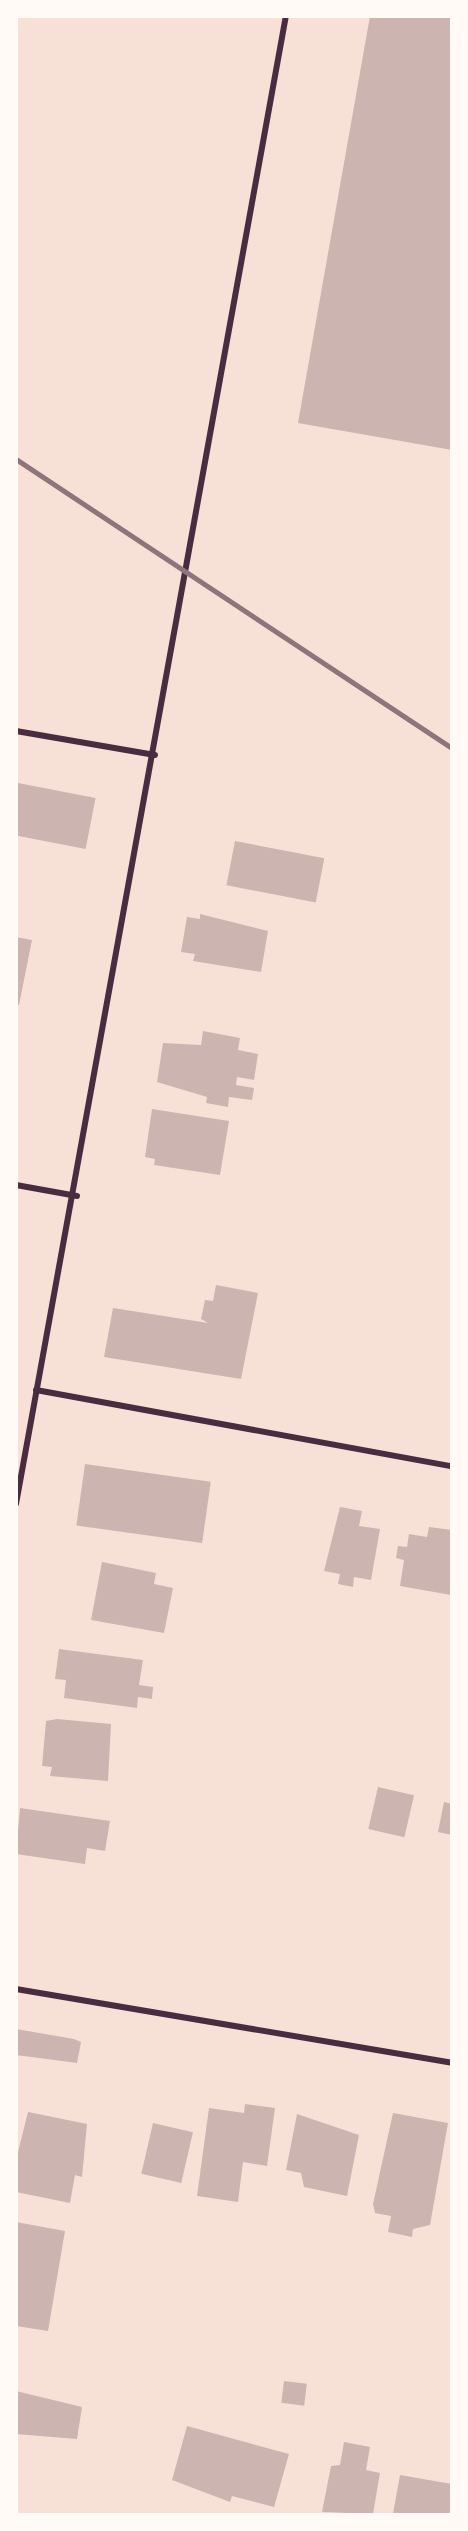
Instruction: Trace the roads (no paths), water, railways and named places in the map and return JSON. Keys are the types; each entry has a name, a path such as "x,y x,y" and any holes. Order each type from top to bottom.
{"street":[{"path":"16,1504 36,1390 77,1196 286,16"},
{"path":"16,731 155,755"},
{"path":"16,1185 77,1196"},
{"path":"36,1390 452,1466"},
{"path":"16,1989 452,2063"}],"railway":[{"path":"16,459 452,748"}]}
